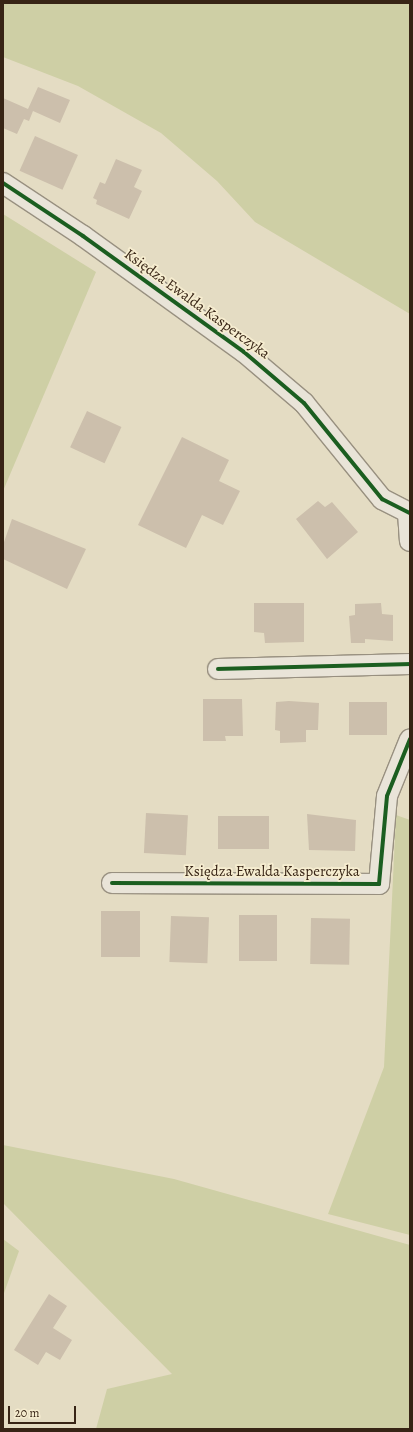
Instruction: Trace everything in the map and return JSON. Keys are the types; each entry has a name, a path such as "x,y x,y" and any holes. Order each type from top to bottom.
{"street":[{"name":"Księdza Ewalda Kasperczyka","path":"3,183 84,236 244,352 304,403 382,499 409,513 410,540"},
{"path":"218,669 410,664"},
{"name":"Księdza Ewalda Kasperczyka","path":"112,883 379,884 387,796 410,739"}],"green space":[{"path":"3,3 410,3 410,314 255,222 217,181 161,133 78,86 3,57"},
{"path":"3,214 96,272 3,491"},
{"path":"396,815 410,820 410,1235 328,1214 384,1067"},
{"path":"3,1145 174,1179 410,1245 410,1429 96,1429 107,1389 172,1374 3,1203"},
{"path":"3,1239 19,1251 3,1296"}],"building":[{"path":"38,87 70,100 60,123 33,111 29,121 24,119 17,134 3,128 3,98 28,109"},
{"path":"35,136 78,155 62,190 20,171"},
{"path":"116,159 142,170 134,187 142,191 129,219 96,204 97,200 93,198 100,182 105,184"},
{"path":"87,411 121,427 105,463 70,447"},
{"path":"182,437 229,460 219,481 240,491 223,525 202,515 186,548 138,525"},
{"path":"318,501 325,507 332,502 358,532 327,559 296,519"},
{"path":"12,519 86,549 67,589 3,559 3,545"},
{"path":"254,603 304,603 304,642 265,643 264,633 254,632"},
{"path":"381,603 382,614 393,615 393,641 365,639 365,643 351,643 349,616 355,615 355,604"},
{"path":"203,699 242,699 243,736 225,736 226,741 203,741"},
{"path":"289,701 319,703 318,730 306,730 306,742 280,743 280,731 275,730 276,702"},
{"path":"349,702 387,702 387,735 349,735"},
{"path":"146,813 188,815 186,855 144,853"},
{"path":"307,814 356,820 355,851 309,850"},
{"path":"218,816 269,816 269,849 218,849"},
{"path":"101,911 140,911 140,957 101,957"},
{"path":"239,915 277,915 277,961 239,961"},
{"path":"171,916 209,917 207,963 169,962"},
{"path":"311,918 350,919 349,965 310,964"},
{"path":"49,1294 67,1306 53,1328 72,1340 60,1360 46,1352 38,1365 14,1350"}],"cycle path":[{"path":"3,183 83,236 244,352 304,403 382,499 410,513"},
{"path":"218,669 410,664"},
{"path":"112,883 379,884 387,796 410,739"}]}
